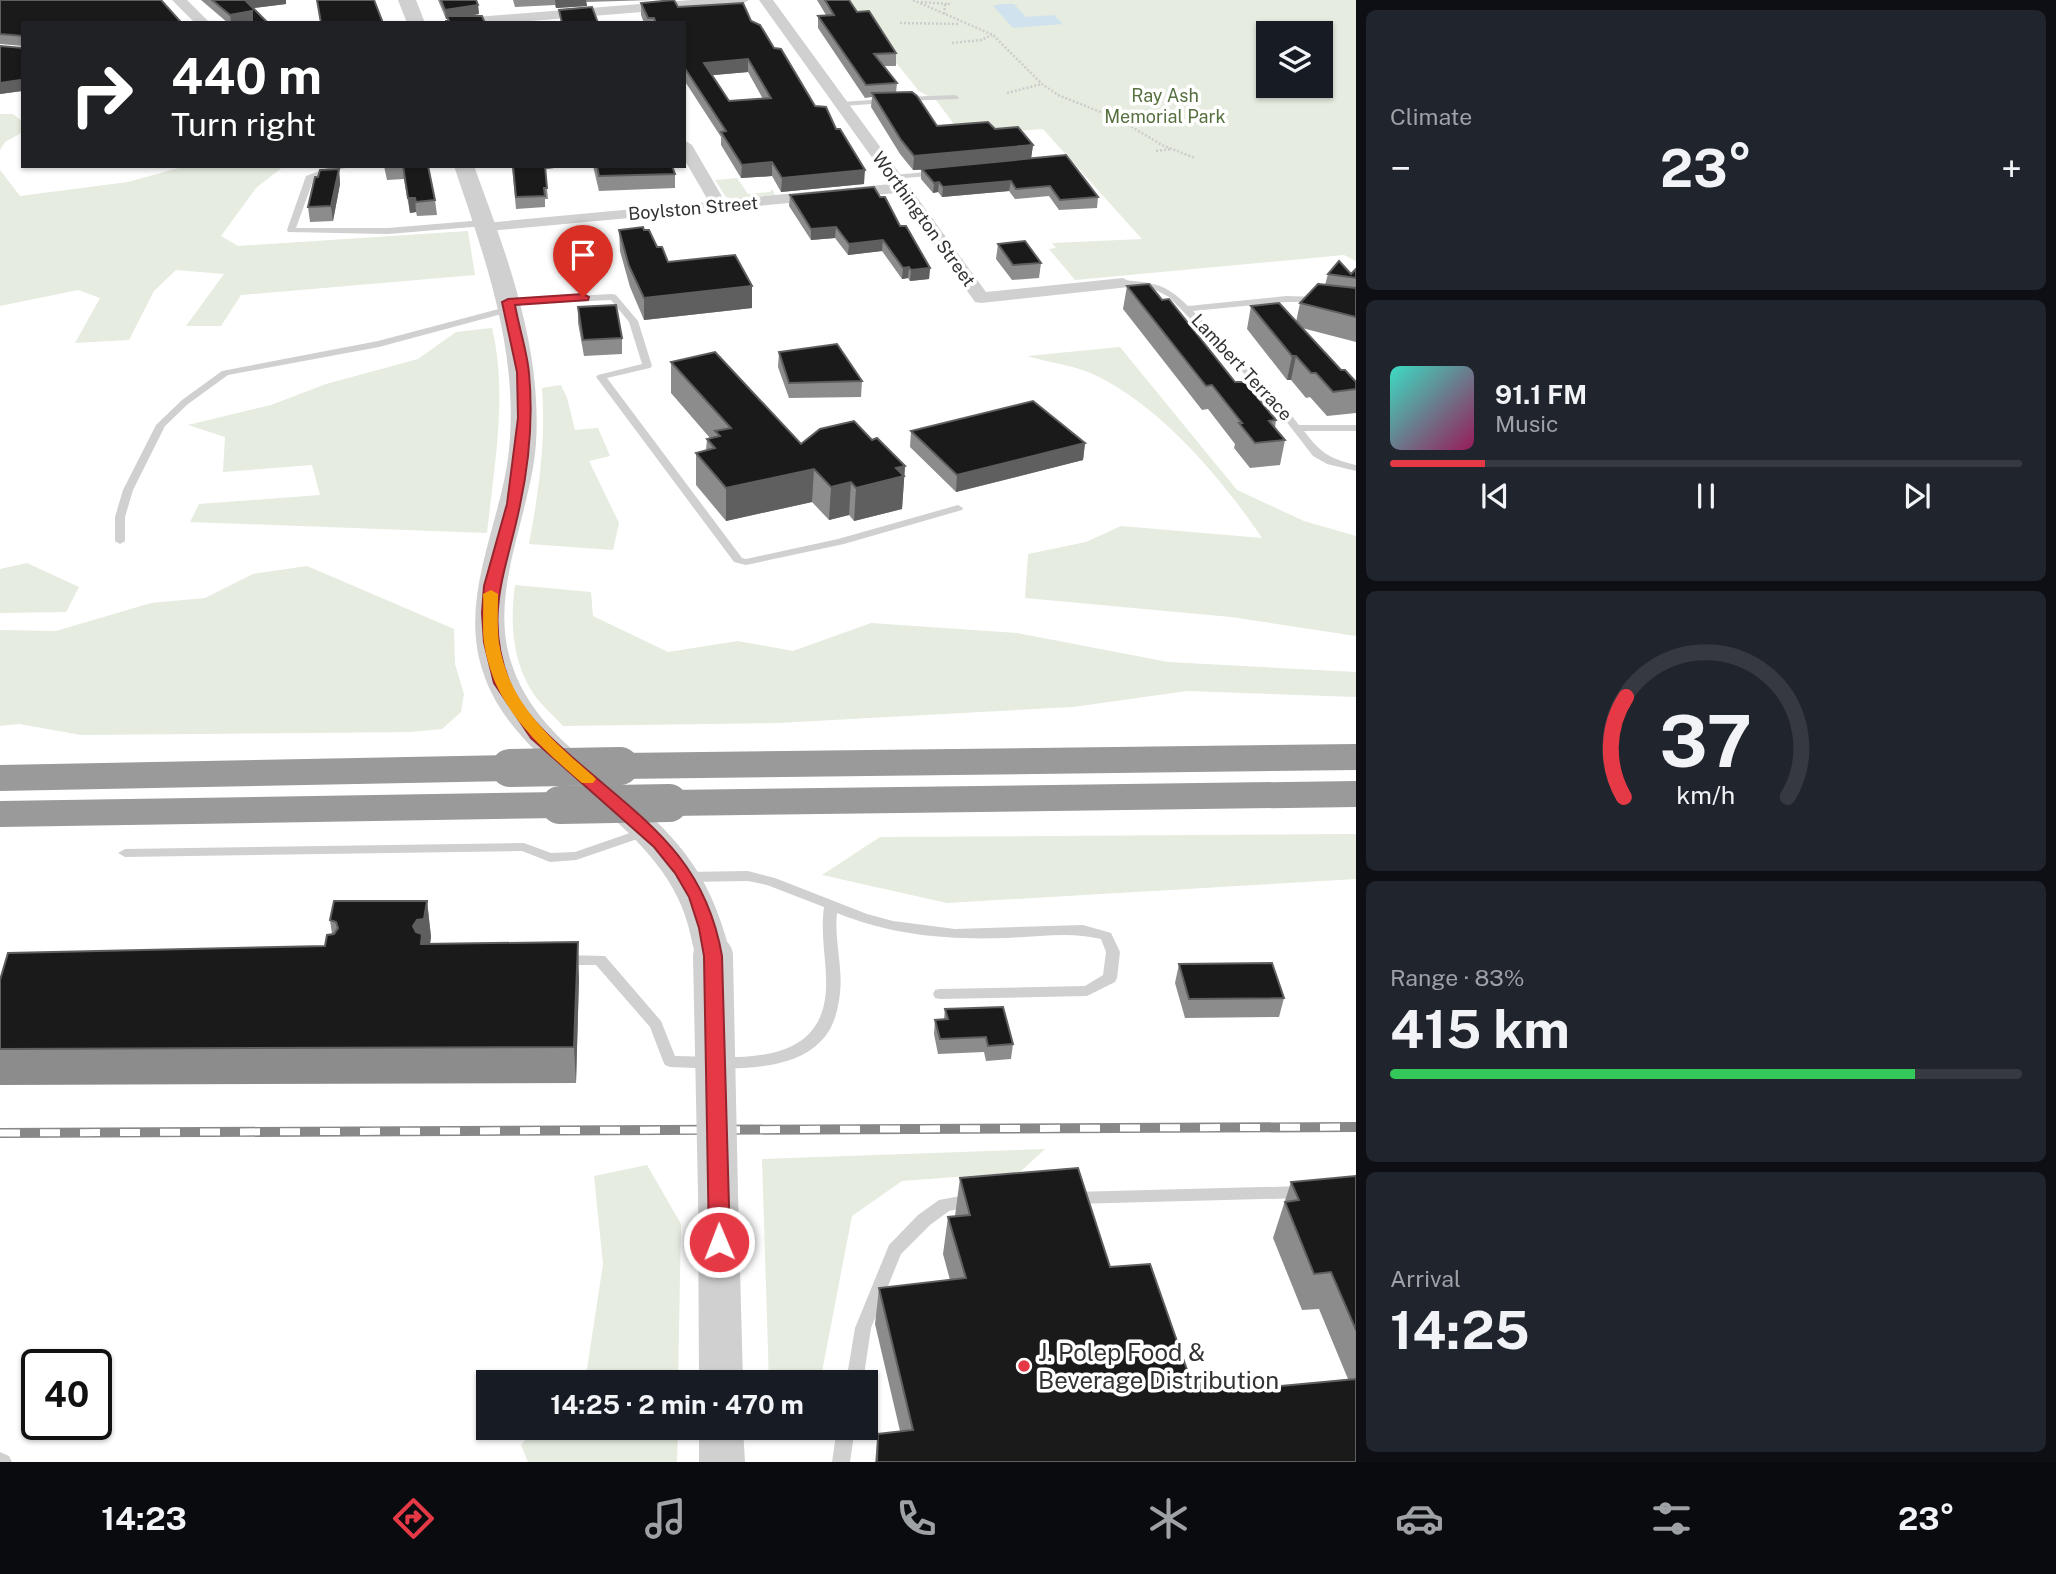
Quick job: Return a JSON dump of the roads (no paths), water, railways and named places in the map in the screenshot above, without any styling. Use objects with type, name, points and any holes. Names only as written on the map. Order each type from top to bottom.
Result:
[{"type":"highway","points":[[0,778],[620,766],[1356,757]]},
{"type":"highway","points":[[0,814],[560,805],[658,817],[1356,794]]},
{"type":"street","points":[[179,0],[201,21]]},
{"type":"street","points":[[407,0],[415,21]]},
{"type":"street","points":[[462,21],[499,14],[614,17],[702,1],[742,0]]},
{"type":"street","name":"Worthington Street","points":[[765,0],[981,298],[1123,284]]},
{"type":"street","points":[[686,148],[719,205]]},
{"type":"street","points":[[465,168],[509,306],[523,372],[524,418],[516,494],[490,599],[492,642],[498,669],[511,700],[536,735],[658,817],[703,912],[713,956],[721,1370]]},
{"type":"street","name":"Boylston Street","points":[[484,225],[719,205],[897,182]]},
{"type":"street","points":[[721,1440],[722,1462]]},
{"type":"lane","points":[[841,104],[955,97]]},
{"type":"lane","points":[[336,168],[310,176],[291,230],[388,231],[484,225]]},
{"type":"lane","points":[[897,182],[947,172]]},
{"type":"lane","name":"Worthington Street","points":[[1123,284],[1160,288],[1187,309]]},
{"type":"lane","points":[[120,541],[120,517],[128,490],[161,425],[185,402],[225,373],[379,344],[509,306],[612,297],[633,321],[647,366],[601,377],[738,560],[747,562],[840,542],[958,508]]},
{"type":"lane","name":"Lambert Terrace","points":[[1187,309],[1286,299],[1328,301]]},
{"type":"lane","name":"Lambert Terrace","points":[[1187,309],[1298,428],[1317,454],[1331,462],[1356,468]]},
{"type":"lane","name":"Lambert Terrace","points":[[1298,428],[1356,428]]},
{"type":"lane","points":[[125,853],[524,847],[550,858],[576,856],[658,817]]},
{"type":"lane","points":[[686,877],[748,876],[770,881],[877,923],[918,933],[1083,930],[1106,936],[1114,953],[1110,978],[1087,992],[940,994]]},
{"type":"lane","points":[[547,961],[600,960],[656,1025],[670,1062],[774,1058],[808,1046],[829,1023],[833,989],[827,928],[831,905]]},
{"type":"lane","points":[[1055,1198],[1317,1191]]},
{"type":"lane","points":[[856,1370],[863,1328],[895,1250],[924,1220],[945,1205],[987,1199]]},
{"type":"lane","points":[[841,1462],[844,1440]]},
{"type":"water","points":[[1014,4],[1026,17],[1054,15],[1063,24],[1013,28],[993,6]]},
{"type":"railway","points":[[0,1133],[1356,1127]]},
{"type":"place","name":"J. Polep Food & Beverage Distribution","points":[[1024,1366]]},
{"type":"park label","name":"Ray Ash Memorial Park","points":[[1165,105]]}]
